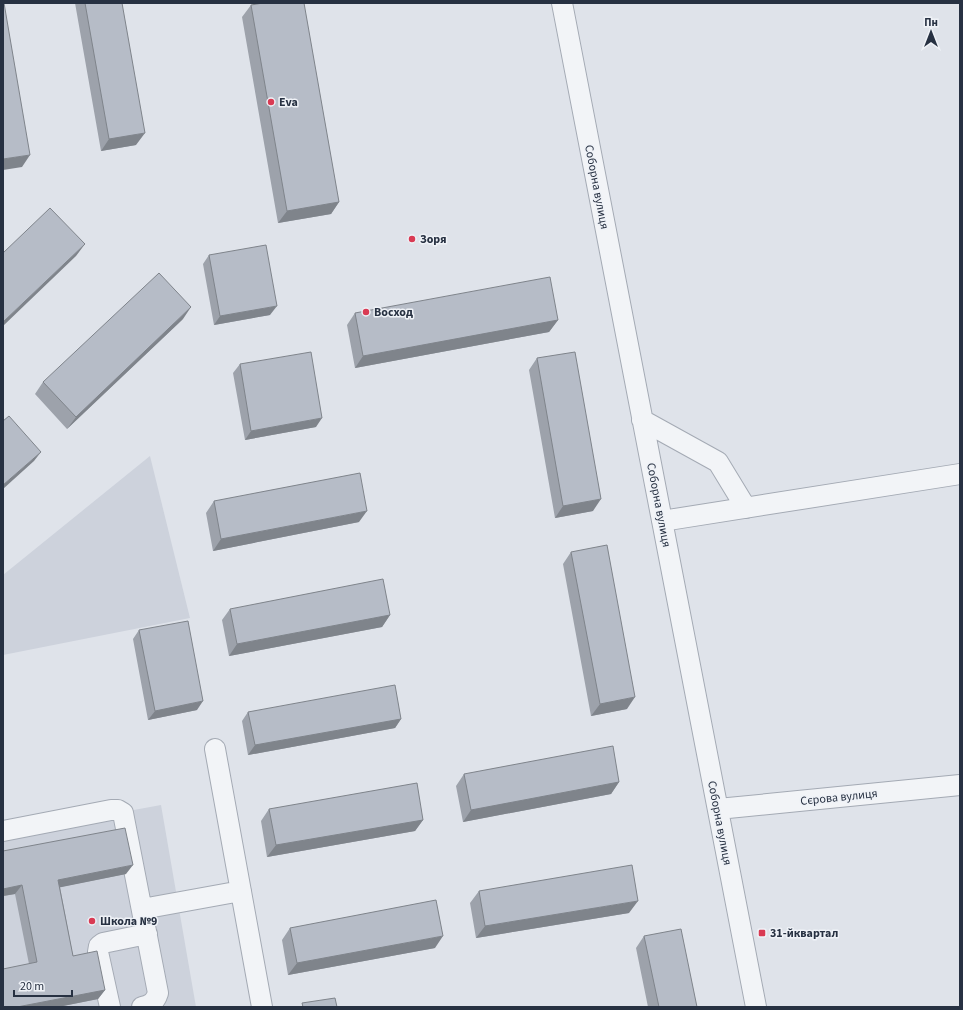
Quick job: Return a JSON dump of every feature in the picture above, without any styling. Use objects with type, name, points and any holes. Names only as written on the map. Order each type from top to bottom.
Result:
[{"type":"street","name":"Соборна вулиця","points":[[562,3],[756,1007]]},
{"type":"street","points":[[642,420],[718,462],[746,508]]},
{"type":"street","points":[[662,521],[960,474]]},
{"type":"street","points":[[215,749],[262,1007]]},
{"type":"street","name":"Сєрова вулиця","points":[[718,809],[960,785]]},
{"type":"street","points":[[3,831],[111,810],[118,810],[125,818],[158,993],[155,1001],[148,1006],[142,1007]]},
{"type":"street","points":[[142,909],[241,891]]},
{"type":"street","points":[[110,1007],[98,952],[99,946],[102,943],[146,934]]},
{"type":"shaded area","points":[[150,456],[190,618],[3,655],[3,575]]},
{"type":"shaded area","name":"Школа №9","points":[[161,805],[196,1007],[3,1007],[3,834]]},
{"type":"building","points":[[3,3],[30,155],[3,159]]},
{"type":"building","points":[[85,3],[122,3],[145,133],[109,139]]},
{"type":"building","points":[[263,3],[304,3],[339,202],[287,211],[251,5]]},
{"type":"building","points":[[50,208],[85,244],[3,322],[3,253]]},
{"type":"building","points":[[266,245],[277,306],[220,316],[209,255]]},
{"type":"building","points":[[159,273],[191,307],[76,417],[43,382]]},
{"type":"building","points":[[550,277],[558,320],[363,356],[355,313]]},
{"type":"building","points":[[311,352],[322,418],[251,431],[240,364]]},
{"type":"building","points":[[575,352],[601,499],[563,506],[537,358]]},
{"type":"building","points":[[9,416],[41,452],[3,485],[3,421]]},
{"type":"building","points":[[360,473],[367,511],[221,539],[214,501]]},
{"type":"building","points":[[607,545],[635,697],[600,704],[571,552]]},
{"type":"building","points":[[383,579],[390,615],[237,644],[230,609]]},
{"type":"building","points":[[188,621],[203,701],[155,711],[139,630]]},
{"type":"building","points":[[395,685],[401,719],[255,745],[248,712]]},
{"type":"building","points":[[613,746],[619,782],[471,810],[464,774]]},
{"type":"building","points":[[417,783],[423,820],[276,845],[269,809]]},
{"type":"building","points":[[125,828],[133,865],[58,880],[73,956],[97,951],[105,990],[17,1007],[3,1007],[3,969],[37,962],[22,885],[3,889],[3,851]]},
{"type":"building","points":[[632,865],[638,901],[485,926],[479,891]]},
{"type":"building","points":[[436,900],[443,936],[297,963],[290,928]]},
{"type":"building","points":[[681,929],[697,1007],[659,1007],[644,936]]},
{"type":"building","points":[[335,998],[337,1007],[303,1007],[302,1003]]},
{"type":"place","name":"Eva","points":[[271,102]]},
{"type":"place","name":"Зоря","points":[[412,239]]},
{"type":"place","name":"Восход","points":[[366,312]]},
{"type":"place","name":"Школа №9","points":[[92,921]]},
{"type":"place","name":"31-йквартал","points":[[762,933]]}]
